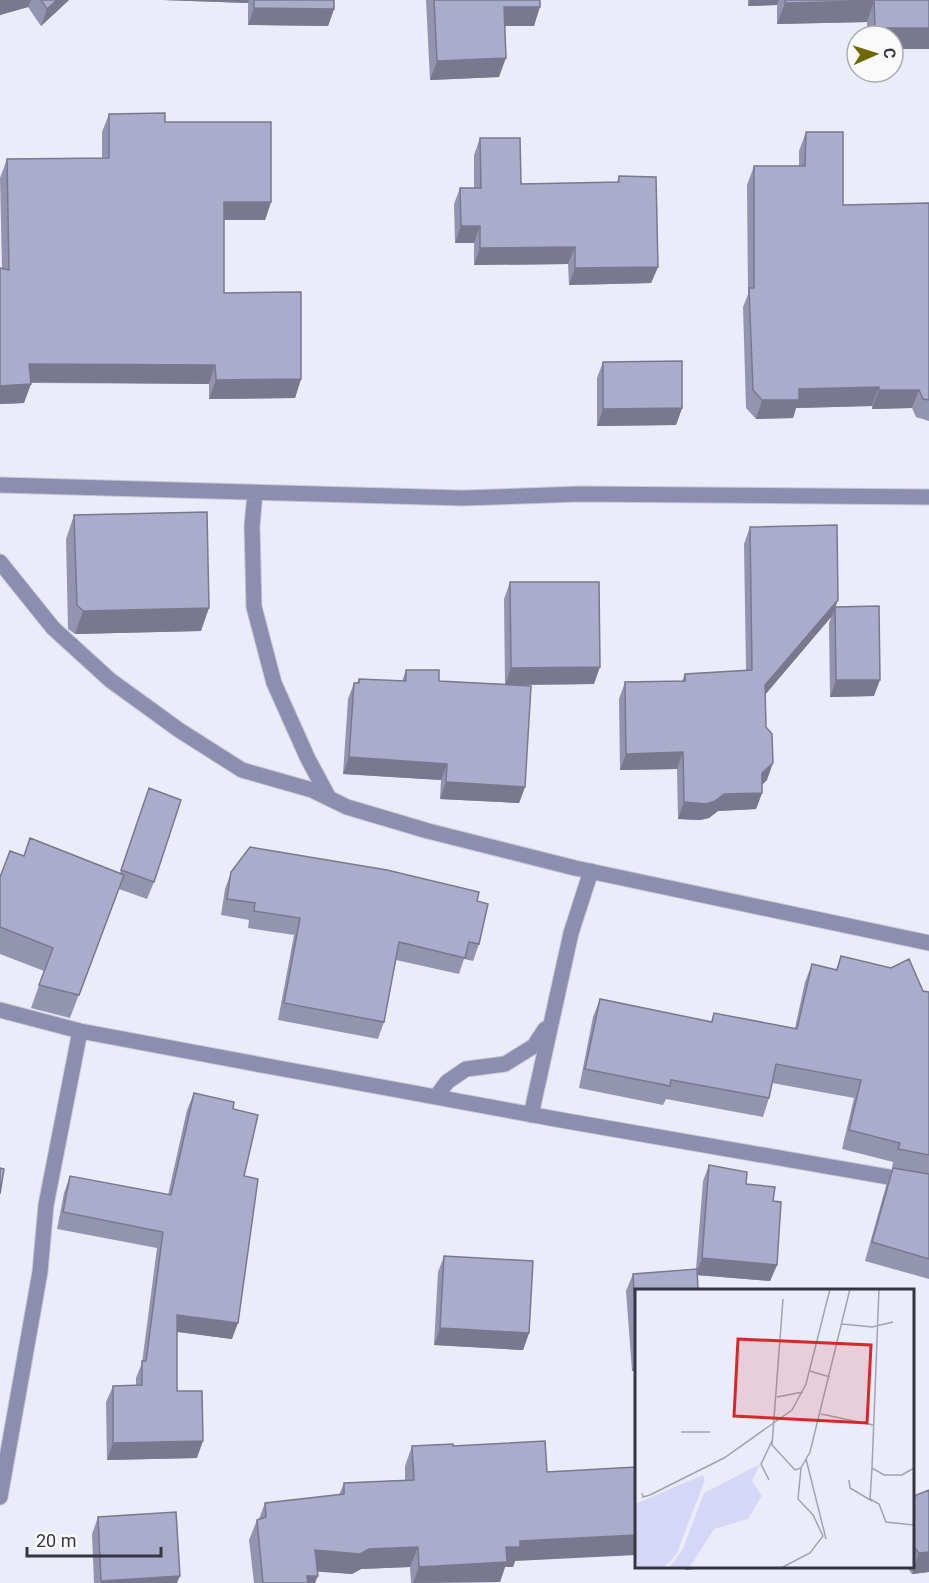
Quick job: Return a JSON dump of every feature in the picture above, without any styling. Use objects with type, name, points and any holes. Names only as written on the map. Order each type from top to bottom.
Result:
[{"type":"street","points":[[0,485],[464,498],[580,494],[929,497]]},
{"type":"street","points":[[255,493],[252,526],[254,607],[274,683],[308,759],[330,799]]},
{"type":"street","points":[[0,562],[53,628],[110,680],[179,730],[242,770],[312,790],[347,807],[428,831],[591,871],[929,943]]},
{"type":"street","points":[[531,1115],[572,933],[591,871]]},
{"type":"street","points":[[0,1010],[80,1030],[531,1115],[929,1184]]},
{"type":"street","points":[[436,1097],[447,1082],[466,1069],[505,1064],[534,1046],[551,1019]]},
{"type":"street","points":[[0,1497],[40,1272],[46,1205],[80,1030]]},
{"type":"building","points":[[41,0],[57,0],[47,9]]},
{"type":"building","points":[[254,0],[334,0],[334,9],[254,8]]},
{"type":"building","points":[[434,0],[540,0],[540,7],[504,7],[506,58],[437,61]]},
{"type":"building","points":[[785,0],[929,0],[929,28],[905,28],[905,24],[875,24],[874,1],[785,3]]},
{"type":"building","points":[[165,113],[165,122],[271,122],[271,202],[224,202],[224,293],[301,292],[301,379],[216,380],[215,365],[29,364],[31,384],[0,386],[0,268],[9,270],[7,159],[109,158],[109,114]]},
{"type":"building","points":[[806,132],[843,132],[843,205],[929,203],[929,400],[923,399],[919,390],[879,390],[879,387],[799,389],[799,400],[762,400],[753,390],[749,288],[754,288],[754,166],[805,166]]},
{"type":"building","points":[[480,138],[520,138],[521,184],[619,182],[619,176],[656,177],[658,267],[575,268],[575,247],[480,248],[480,226],[461,226],[460,188],[481,188]]},
{"type":"building","points":[[682,361],[682,408],[603,409],[603,362]]},
{"type":"building","points":[[207,512],[209,608],[83,611],[77,605],[74,515]]},
{"type":"building","points":[[837,525],[838,600],[765,685],[766,727],[772,734],[773,763],[762,773],[762,793],[724,794],[706,804],[684,802],[683,752],[626,754],[625,682],[685,681],[685,674],[752,670],[750,527]]},
{"type":"building","points":[[510,582],[599,582],[600,667],[511,668]]},
{"type":"building","points":[[879,606],[880,680],[836,680],[835,607]]},
{"type":"building","points":[[406,670],[439,670],[439,681],[531,686],[525,787],[446,782],[447,764],[349,757],[354,683],[359,683],[359,679],[406,681]]},
{"type":"building","points":[[149,788],[181,800],[154,882],[121,870]]},
{"type":"building","points":[[30,838],[124,875],[79,995],[39,985],[53,948],[0,927],[0,877],[10,851],[24,856]]},
{"type":"building","points":[[250,847],[387,870],[479,892],[477,901],[488,904],[479,944],[469,942],[465,958],[399,942],[384,1022],[284,1003],[300,918],[254,911],[255,903],[227,899],[231,872]]},
{"type":"building","points":[[841,956],[891,968],[909,959],[923,991],[929,992],[929,1155],[898,1149],[900,1143],[849,1130],[861,1080],[776,1064],[769,1098],[671,1080],[670,1086],[585,1069],[600,999],[712,1022],[714,1013],[797,1029],[812,964],[837,970]]},
{"type":"building","points":[[194,1093],[234,1102],[233,1109],[258,1115],[244,1176],[258,1179],[238,1323],[177,1315],[177,1391],[202,1391],[203,1441],[113,1443],[113,1386],[142,1385],[142,1361],[146,1361],[163,1232],[63,1212],[70,1176],[171,1195]]},
{"type":"building","points":[[709,1165],[747,1172],[746,1184],[775,1187],[773,1201],[781,1202],[777,1265],[702,1258]]},
{"type":"building","points":[[0,1168],[4,1169],[0,1194]]},
{"type":"building","points":[[893,1168],[929,1174],[929,1259],[872,1242]]},
{"type":"building","points":[[444,1256],[533,1261],[529,1333],[440,1328]]},
{"type":"building","points":[[697,1269],[698,1289],[635,1289],[635,1311],[633,1274]]},
{"type":"building","points":[[545,1441],[547,1472],[635,1467],[635,1535],[520,1541],[520,1547],[506,1547],[507,1562],[419,1567],[418,1547],[369,1549],[360,1554],[315,1550],[318,1576],[307,1576],[308,1583],[263,1583],[257,1520],[266,1517],[265,1503],[344,1494],[344,1483],[414,1480],[412,1446],[453,1444],[453,1446]]},
{"type":"building","points":[[929,1490],[929,1552],[919,1553],[914,1547],[914,1498]]},
{"type":"building","points":[[176,1512],[180,1576],[101,1581],[98,1517]]}]
